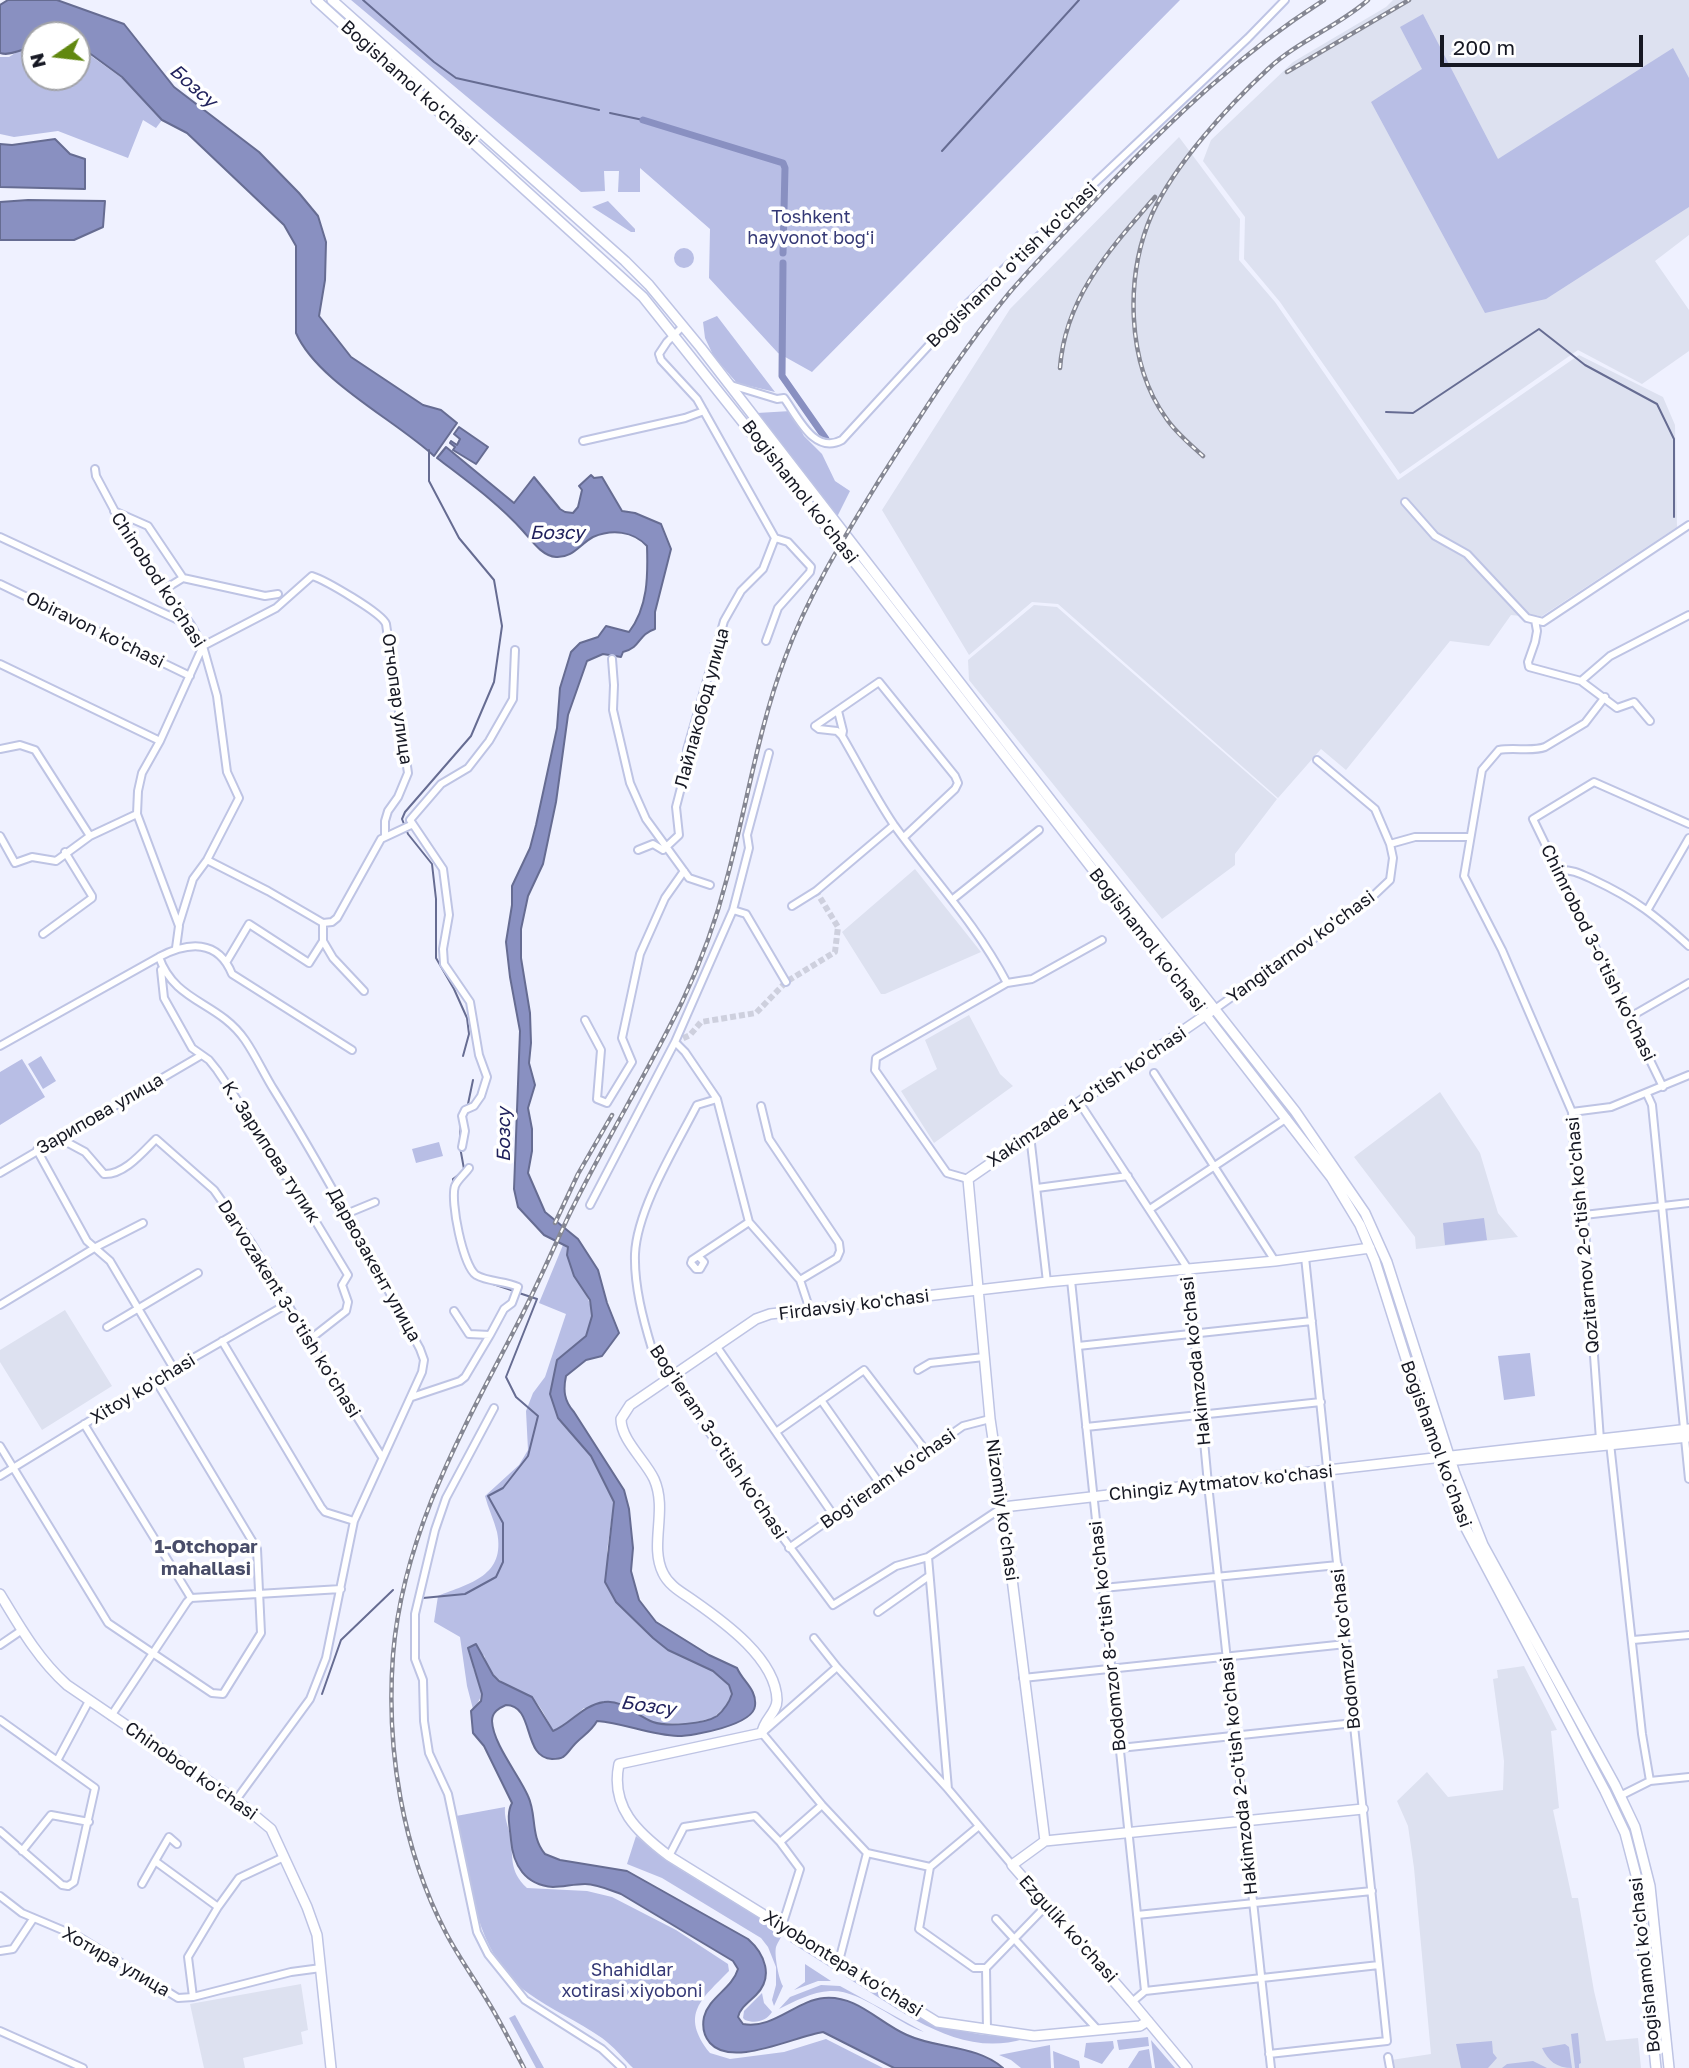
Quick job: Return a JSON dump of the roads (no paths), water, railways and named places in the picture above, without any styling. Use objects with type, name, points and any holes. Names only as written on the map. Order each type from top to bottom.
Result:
[{"type":"main road","name":"Bogishamol ko'chasi","points":[[316,0],[391,59],[638,273],[684,326],[1084,850],[1132,922],[1287,1118],[1341,1192],[1370,1248],[1438,1459],[1476,1550],[1620,1796],[1635,1828],[1647,1873],[1668,2068]]},
{"type":"main road","name":"Bogishamol ko'chasi","points":[[332,0],[391,59],[630,283],[674,334],[1084,850],[1141,915],[1215,1009],[1295,1111],[1365,1213],[1387,1262],[1450,1458],[1483,1545],[1629,1845],[1639,1897],[1656,2068]]},
{"type":"main road","points":[[1132,922],[1141,915]]},
{"type":"main road","name":"Xakimzade 1-o'tish ko'chasi","points":[[968,1179],[1215,1009]]},
{"type":"main road","name":"Nizomiy ko'chasi","points":[[968,1179],[990,1419],[1045,1841]]},
{"type":"main road","name":"Firdavsiy ko'chasi","points":[[762,1733],[777,1703],[768,1671],[747,1642],[666,1579],[659,1564],[659,1493],[653,1478],[622,1427],[621,1419],[630,1405],[757,1319],[770,1314],[1047,1282],[1275,1261],[1370,1248]]},
{"type":"main road","name":"Chingiz Aytmatov ko'chasi","points":[[1003,1507],[1687,1433]]},
{"type":"main road","name":"Chinobod ko'chasi","points":[[0,1594],[49,1669],[89,1701],[236,1800],[268,1826],[315,1929],[331,2068]]},
{"type":"main road","name":"Xiyobontepa koʻchasi","points":[[762,1733],[621,1763],[616,1776],[619,1798],[635,1827],[669,1856],[937,2022],[1034,2036],[1140,2026],[1148,2021]]},
{"type":"main road","points":[[1012,1866],[1045,1841],[1363,1810]]},
{"type":"main road","name":"Ezgulik ko'chasi","points":[[1012,1866],[1132,2002],[1186,2068]]},
{"type":"street","name":"Bogishamol o'tish ko'chasi","points":[[731,385],[777,399],[784,398],[811,436],[819,442],[834,444],[842,440],[965,306],[1238,48],[1285,0]]},
{"type":"street","points":[[684,326],[674,334],[659,354],[661,360],[697,399],[775,538],[786,541],[811,567],[778,608],[766,641]]},
{"type":"street","points":[[583,440],[685,418],[704,411]]},
{"type":"street","name":"Chinobod ko'chasi","points":[[95,469],[113,511],[203,646],[217,696],[227,772],[240,800],[207,860],[193,879],[178,926]]},
{"type":"street","points":[[1405,502],[1435,536],[1467,554],[1527,618],[1546,621],[1689,525]]},
{"type":"street","points":[[113,511],[148,526],[183,578],[265,596],[278,593]]},
{"type":"street","points":[[0,537],[191,625]]},
{"type":"street","name":"Лайлакобод улица","points":[[667,848],[679,835],[676,807],[686,768],[687,750],[721,627],[741,591],[764,569],[775,538]]},
{"type":"street","name":"Отчопар улица","points":[[203,646],[276,608],[312,576],[331,584],[380,615],[386,624],[408,773],[398,797],[388,811],[385,836],[337,918],[323,923]]},
{"type":"street","points":[[165,589],[183,578]]},
{"type":"street","name":"Obiravon ko'chasi","points":[[0,584],[190,676]]},
{"type":"street","points":[[1581,681],[1610,656],[1689,614]]},
{"type":"street","points":[[1535,620],[1537,631],[1528,665],[1581,681],[1617,708],[1634,702],[1650,721]]},
{"type":"street","points":[[176,948],[178,926],[137,814],[138,791],[142,773],[160,741],[203,646]]},
{"type":"street","points":[[462,1147],[465,1131],[462,1116],[477,1103],[486,1083],[483,1064],[470,1002],[444,964],[443,949],[449,915],[443,869],[437,857],[411,825],[412,816],[441,784],[468,768],[489,741],[513,699],[516,650]]},
{"type":"street","points":[[612,659],[613,710],[630,783],[646,820],[689,878],[709,885]]},
{"type":"street","points":[[0,664],[160,741]]},
{"type":"street","points":[[904,837],[956,789],[958,783],[879,682],[815,726],[837,731],[842,736],[894,825],[953,899],[991,954],[1007,983]]},
{"type":"street","points":[[1390,844],[1415,837],[1469,837],[1482,770],[1499,750],[1540,750],[1586,723],[1605,697]]},
{"type":"street","points":[[838,711],[842,736]]},
{"type":"street","points":[[0,749],[20,745],[35,750],[90,836]]},
{"type":"street","points":[[590,1205],[675,1042],[733,910],[749,848],[747,835],[769,752]]},
{"type":"street","name":"Yangitarnov ko'chasi","points":[[1215,1009],[1371,898],[1390,880],[1393,858],[1375,808],[1317,760]]},
{"type":"street","name":"Chimrobod 3-o'tish ko'chasi","points":[[1663,1087],[1533,820],[1594,782],[1689,824]]},
{"type":"street","points":[[0,836],[15,863],[32,858],[59,860],[65,852],[90,836],[137,814]]},
{"type":"street","points":[[385,836],[411,825]]},
{"type":"street","points":[[792,906],[816,891],[894,825]]},
{"type":"street","points":[[953,899],[1039,830]]},
{"type":"street","name":"Qozitarnov 2-o'tish ko'chasi","points":[[1469,837],[1464,876],[1502,950],[1572,1112],[1605,1442],[1650,1781]]},
{"type":"street","points":[[1648,909],[1689,838]]},
{"type":"street","points":[[638,850],[653,844],[663,850],[667,848]]},
{"type":"street","points":[[43,934],[92,898],[65,852]]},
{"type":"street","points":[[207,860],[323,923],[323,941],[333,958],[364,990]]},
{"type":"street","points":[[1558,870],[1569,869],[1620,892],[1648,909],[1689,946]]},
{"type":"street","points":[[585,1020],[601,1050],[597,1099],[607,1103],[632,1062],[622,1038],[640,954],[665,898],[684,871]]},
{"type":"street","points":[[733,910],[747,915],[786,982]]},
{"type":"street","points":[[227,961],[247,925],[309,963],[323,941]]},
{"type":"street","points":[[968,1179],[947,1173],[875,1070],[876,1058],[1007,983],[1031,979],[1102,940]]},
{"type":"street","points":[[0,1046],[176,948],[192,945],[219,953],[227,961],[232,974],[352,1050]]},
{"type":"street","name":"К. Зарипова тупик","points":[[159,957],[164,998],[192,1048],[209,1060],[229,1086],[348,1275],[342,1285],[348,1302],[346,1311],[309,1340]]},
{"type":"street","name":"Дарвозакент улица","points":[[159,957],[174,985],[220,1014],[244,1038],[346,1214],[422,1354],[423,1369],[412,1397],[382,1457],[355,1521],[326,1658],[307,1705],[236,1800]]},
{"type":"street","points":[[1630,1017],[1689,983]]},
{"type":"street","points":[[675,1042],[685,1052],[717,1099],[749,1222],[800,1280],[810,1310]]},
{"type":"street","name":"Зарипова улица","points":[[0,1172],[200,1055]]},
{"type":"street","points":[[1154,1073],[1275,1261]]},
{"type":"street","points":[[1572,1112],[1611,1107],[1689,1075]]},
{"type":"street","points":[[1647,1094],[1652,1105],[1687,1433],[1689,1479]]},
{"type":"street","name":"Bog'ieram 3-o'tish ko'chasi","points":[[717,1099],[697,1105],[655,1190],[638,1237],[635,1254],[642,1319],[652,1349],[789,1548],[832,1605],[896,1566],[928,1557]]},
{"type":"street","name":"Hakimzoda ko'chasi","points":[[1079,1102],[1188,1269],[1208,1484]]},
{"type":"street","points":[[761,1106],[769,1139],[839,1243],[837,1258],[800,1280]]},
{"type":"street","points":[[1150,1209],[1287,1118]]},
{"type":"street","points":[[1030,1135],[1047,1282]]},
{"type":"street","name":"Darvozakent 3-o'tish ko'chasi","points":[[59,1139],[85,1152],[104,1174],[114,1175],[156,1139],[214,1189],[252,1244],[382,1457]]},
{"type":"street","points":[[37,1150],[87,1241],[110,1261],[174,1369]]},
{"type":"street","points":[[412,1397],[465,1377],[504,1309],[512,1303],[518,1287],[476,1275],[471,1269],[458,1231],[454,1200],[455,1186],[469,1168]]},
{"type":"street","points":[[1038,1188],[1128,1176]]},
{"type":"street","points":[[346,1214],[375,1202]]},
{"type":"street","points":[[1584,1215],[1689,1203]]},
{"type":"street","points":[[699,1257],[749,1222]]},
{"type":"street","points":[[0,1305],[96,1247],[144,1223]]},
{"type":"street","name":"Bodomzor ko'chasi","points":[[1269,2054],[1387,2041],[1306,1256]]},
{"type":"street","points":[[107,1327],[198,1273]]},
{"type":"street","name":"Bodomzor 8-o'tish ko'chasi","points":[[1071,1280],[1145,1991]]},
{"type":"street","name":"Xitoy ko'chasi","points":[[0,1476],[174,1369],[287,1304]]},
{"type":"street","points":[[454,1311],[469,1334],[490,1335]]},
{"type":"street","points":[[1078,1346],[1312,1321]]},
{"type":"street","points":[[222,1341],[321,1507],[325,1512],[355,1521]]},
{"type":"street","points":[[717,1347],[834,1516]]},
{"type":"street","points":[[918,1370],[930,1363],[984,1357]]},
{"type":"street","points":[[776,1432],[858,1373],[866,1372],[926,1451]]},
{"type":"street","points":[[0,1446],[108,1623],[212,1693],[219,1695],[226,1692],[261,1633],[257,1549],[156,1381]]},
{"type":"street","points":[[821,1400],[880,1484]]},
{"type":"street","points":[[1086,1427],[1321,1402]]},
{"type":"street","points":[[494,1408],[446,1498],[435,1530],[415,1614],[415,1659],[423,1680],[424,1721],[429,1753],[448,1794],[477,1931],[488,1954],[525,2000],[602,2049],[622,2068]]},
{"type":"street","name":"Bog'ieram ko'chasi","points":[[789,1548],[963,1426],[990,1419]]},
{"type":"street","points":[[84,1424],[191,1598]]},
{"type":"street","name":"Hakimzoda 2-o'tish ko'chasi","points":[[1208,1484],[1270,2068]]},
{"type":"street","points":[[948,1789],[928,1557],[1003,1507]]},
{"type":"street","points":[[1103,1588],[1338,1565]]},
{"type":"street","points":[[878,1612],[929,1576]]},
{"type":"street","points":[[191,1598],[341,1589]]},
{"type":"street","points":[[111,1716],[191,1598]]},
{"type":"street","points":[[0,1645],[22,1630]]},
{"type":"street","points":[[1633,1640],[1689,1635]]},
{"type":"street","name":"Ezgulik ko'chasi","points":[[814,1638],[948,1789],[1012,1866]]},
{"type":"street","points":[[1023,1678],[1346,1644]]},
{"type":"street","points":[[837,1667],[762,1733],[822,1805],[867,1853],[930,1867]]},
{"type":"street","points":[[58,1759],[89,1701]]},
{"type":"street","points":[[0,1720],[95,1788],[74,1882],[68,1886],[62,1885],[0,1831]]},
{"type":"street","points":[[1120,1748],[1354,1723]]},
{"type":"street","points":[[1620,1796],[1650,1781],[1689,1777]]},
{"type":"street","points":[[779,1842],[822,1805]]},
{"type":"street","points":[[22,1851],[51,1815],[89,1822]]},
{"type":"street","points":[[669,1856],[684,1827],[752,1815],[779,1842],[800,1869],[782,1926]]},
{"type":"street","points":[[978,1826],[930,1867],[919,1929],[974,1968],[986,1968]]},
{"type":"street","points":[[142,1884],[169,1837],[177,1844]]},
{"type":"street","points":[[839,1961],[867,1853]]},
{"type":"street","points":[[193,1997],[188,1957],[218,1907],[239,1878],[284,1857]]},
{"type":"street","points":[[155,1861],[218,1907]]},
{"type":"street","points":[[1137,1915],[1371,1891]]},
{"type":"street","name":"Хотира улица","points":[[0,1896],[33,1919],[79,1937],[178,1998],[193,1997],[291,1972],[321,1968]]},
{"type":"street","points":[[987,2030],[986,1968],[1047,1905]]},
{"type":"street","points":[[0,1951],[13,1950],[33,1919]]},
{"type":"street","points":[[996,1919],[1097,2029]]},
{"type":"street","points":[[1132,2002],[1145,1991],[1379,1965]]},
{"type":"street","points":[[0,2031],[83,2068]]},
{"type":"street","points":[[1388,2057],[1390,2068]]},
{"type":"water","name":"Бозсу","points":[[8,0],[57,0],[124,24],[174,87],[259,152],[299,193],[318,216],[326,242],[325,280],[319,316],[351,357],[423,405],[441,410],[457,423],[434,456],[339,384],[306,351],[296,333],[296,246],[284,225],[187,133],[162,120],[122,77],[91,54],[91,21],[21,21],[21,50],[0,53],[0,5]]},
{"type":"water","points":[[55,139],[70,154],[85,159],[85,189],[0,187],[0,144]]},
{"type":"water","points":[[105,201],[103,227],[74,240],[0,240],[0,202]]},
{"type":"water","points":[[459,427],[488,447],[476,464],[453,450],[455,447],[450,443],[451,441],[457,445],[460,439],[454,434]]},
{"type":"water","name":"Бозсу","points":[[446,447],[514,503],[534,477],[560,509],[573,513],[578,507],[582,490],[579,486],[591,475],[594,478],[602,477],[622,511],[635,513],[661,524],[671,549],[655,612],[655,629],[623,652],[621,657],[603,654],[587,661],[568,715],[556,802],[543,864],[528,896],[521,929],[521,958],[530,1013],[529,1063],[535,1085],[528,1108],[532,1151],[528,1173],[545,1212],[578,1239],[598,1270],[619,1333],[602,1356],[586,1360],[566,1376],[565,1391],[568,1404],[624,1490],[633,1548],[631,1571],[639,1600],[656,1622],[709,1655],[737,1668],[752,1690],[755,1700],[752,1713],[744,1719],[709,1732],[678,1736],[657,1734],[597,1721],[566,1755],[558,1759],[543,1756],[536,1750],[521,1713],[515,1707],[506,1705],[496,1711],[492,1718],[493,1730],[528,1796],[537,1840],[545,1854],[560,1860],[627,1871],[748,1939],[754,1945],[763,1959],[765,1981],[739,2014],[743,2024],[764,2023],[814,2000],[836,1998],[857,2005],[907,2035],[981,2055],[1003,2068],[894,2068],[823,2032],[748,2052],[720,2050],[706,2037],[703,2021],[711,2004],[735,1976],[738,1969],[733,1961],[621,1894],[590,1884],[553,1887],[543,1885],[528,1878],[514,1858],[509,1821],[512,1803],[484,1746],[473,1733],[471,1711],[481,1701],[482,1694],[468,1648],[476,1644],[499,1681],[532,1697],[553,1731],[589,1707],[604,1702],[617,1703],[659,1724],[695,1723],[720,1714],[732,1694],[729,1685],[713,1671],[668,1650],[653,1638],[616,1602],[605,1582],[614,1502],[591,1456],[558,1418],[550,1394],[557,1360],[586,1336],[592,1316],[590,1300],[574,1276],[567,1255],[568,1247],[544,1235],[518,1207],[514,1189],[520,1031],[506,942],[512,886],[530,848],[536,825],[557,728],[560,688],[571,652],[580,643],[598,637],[606,626],[629,632],[643,602],[647,580],[647,546],[629,534],[607,533],[593,537],[562,557],[546,554],[493,502],[437,458]]},
{"type":"waterway","points":[[363,0],[456,78],[599,110]]},
{"type":"waterway","points":[[942,151],[1079,0]]},
{"type":"waterway","points":[[610,113],[643,120]]},
{"type":"waterway","points":[[643,120],[783,163],[783,253]]},
{"type":"waterway","points":[[783,263],[782,376],[826,439]]},
{"type":"waterway","points":[[1386,412],[1413,413],[1539,329],[1585,365],[1657,404],[1674,439],[1674,517]]},
{"type":"waterway","points":[[429,450],[429,481],[459,538],[494,580],[502,626],[494,682],[471,736],[405,812],[402,819],[408,834],[432,864],[436,899],[436,958],[467,1018],[469,1034],[463,1056]]},
{"type":"waterway","points":[[461,1114],[468,1104],[473,1080]]},
{"type":"waterway","points":[[460,1138],[461,1123]]},
{"type":"waterway","points":[[460,1147],[464,1169]]},
{"type":"waterway","points":[[453,1185],[453,1179],[461,1173]]},
{"type":"waterway","points":[[493,1284],[514,1291]]},
{"type":"waterway","points":[[423,1598],[465,1594],[496,1577],[503,1562],[503,1523],[488,1496],[503,1488],[528,1456],[538,1416],[516,1397],[506,1377],[537,1299],[519,1293]]},
{"type":"waterway","points":[[322,1694],[341,1640],[393,1590]]},
{"type":"tunnel","points":[[675,1042],[690,1035],[701,1022],[756,1013],[786,982],[835,952],[838,927],[816,891]]},
{"type":"railway","points":[[524,2068],[451,1942],[431,1901],[418,1867],[400,1798],[392,1726],[393,1655],[399,1610],[423,1523],[458,1441],[526,1308],[570,1213],[669,1029],[695,972],[723,894],[776,685],[805,611],[841,544],[942,384],[992,314],[1022,279],[1107,187],[1183,111],[1265,41],[1324,0]]},
{"type":"railway","points":[[1203,456],[1166,418],[1143,372],[1134,318],[1137,264],[1143,238],[1152,214],[1174,176],[1203,137],[1236,101],[1280,59],[1368,0]]},
{"type":"railway","points":[[1287,72],[1409,0]]},
{"type":"railway","points":[[1060,368],[1064,342],[1081,296],[1107,255],[1155,197]]},
{"type":"railway","points":[[555,1223],[578,1174],[612,1115]]},
{"type":"district","name":"1-Otchopar mahallasi","points":[[206,1558]]},
{"type":"park label","name":"Toshkent hayvonot bogʻi","points":[[811,227]]},
{"type":"park label","name":"Shahidlar xotirasi xiyoboni","points":[[632,1980]]}]
